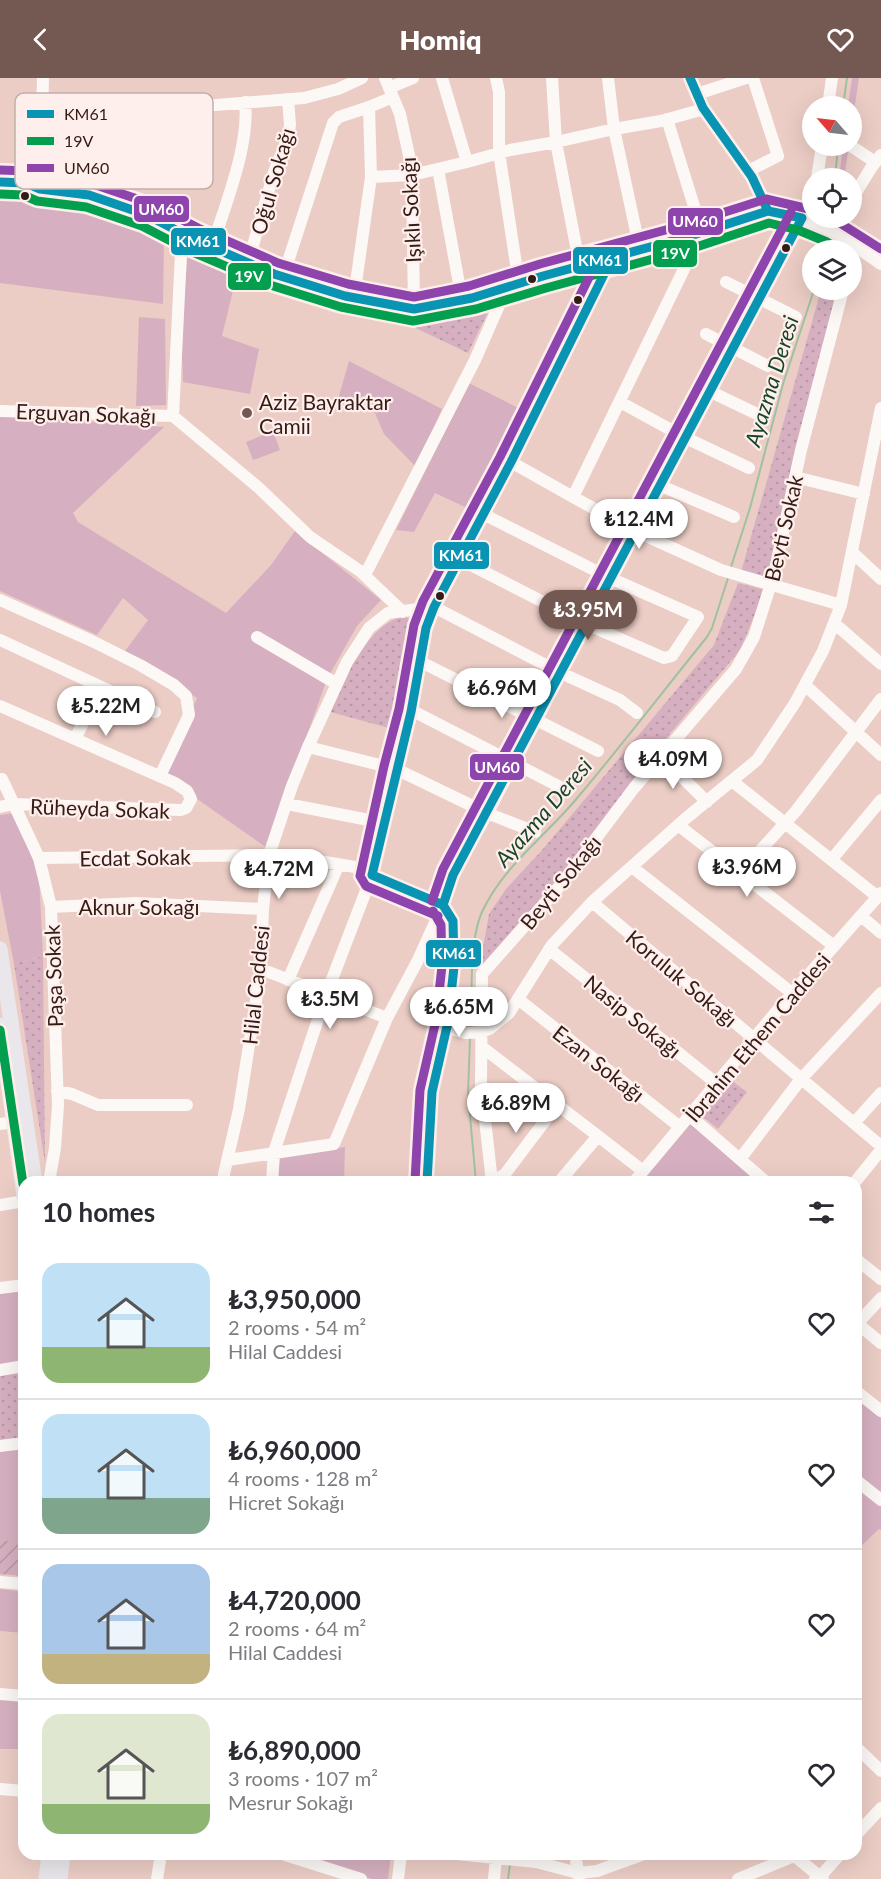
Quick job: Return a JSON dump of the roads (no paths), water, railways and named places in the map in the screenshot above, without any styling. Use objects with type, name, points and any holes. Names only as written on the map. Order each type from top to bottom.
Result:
[{"type":"main road","points":[[0,948],[34,1176]]},
{"type":"main road","points":[[1,1035],[7,1123],[19,1176]]},
{"type":"main road","points":[[46,1879],[48,1860]]},
{"type":"main road","points":[[60,1879],[62,1860]]},
{"type":"street","points":[[43,78],[43,93]]},
{"type":"street","points":[[213,105],[304,98],[338,89],[362,78]]},
{"type":"street","points":[[283,277],[333,123],[339,117],[369,107],[389,88],[413,78]]},
{"type":"street","points":[[442,78],[467,162]]},
{"type":"street","points":[[496,78],[499,92],[499,152],[519,284]]},
{"type":"street","points":[[552,78],[556,142],[580,267]]},
{"type":"street","points":[[608,78],[614,129],[640,250]]},
{"type":"street","points":[[690,78],[704,109],[748,171],[768,211]]},
{"type":"street","points":[[697,94],[746,78]]},
{"type":"street","points":[[748,171],[778,156],[753,78]]},
{"type":"street","points":[[829,96],[832,78]]},
{"type":"street","name":"Işıklı Sokağı","points":[[389,88],[399,114],[412,175],[414,309]]},
{"type":"street","name":"Oğul Sokağı","points":[[248,263],[274,172],[288,137],[290,125],[288,99]]},
{"type":"street","points":[[212,247],[238,162],[246,115],[245,102]]},
{"type":"street","points":[[354,297],[371,177],[369,107]]},
{"type":"street","points":[[371,177],[412,175],[499,152],[667,119],[704,109]]},
{"type":"street","points":[[573,497],[702,232],[667,119]]},
{"type":"street","points":[[862,151],[878,159],[862,184]]},
{"type":"street","points":[[438,169],[462,300]]},
{"type":"street","points":[[0,182],[15,183]]},
{"type":"street","points":[[0,192],[24,194],[40,189],[89,195],[147,215],[212,247],[283,277],[354,297],[414,309],[496,291],[768,211],[802,218],[453,875],[443,905],[418,960],[387,1018],[334,1144],[228,1160]]},
{"type":"street","points":[[828,229],[839,240]]},
{"type":"street","points":[[182,233],[173,416],[259,488],[310,537],[365,575],[403,612],[434,607],[561,673],[620,700],[637,713]]},
{"type":"street","points":[[862,256],[879,259]]},
{"type":"street","points":[[272,1176],[274,1152],[326,995],[372,875],[411,710],[426,628],[434,607],[511,462],[612,258]]},
{"type":"street","points":[[726,282],[796,317]]},
{"type":"street","points":[[365,575],[475,360],[500,303],[496,291]]},
{"type":"street","name":"Beyti Sokak","points":[[672,742],[736,669],[754,637],[770,584],[840,300]]},
{"type":"street","points":[[706,334],[768,366]]},
{"type":"street","points":[[710,390],[757,414]]},
{"type":"street","points":[[620,402],[684,437],[749,468]]},
{"type":"street","points":[[446,1028],[475,1033],[491,1028],[509,1013],[549,949],[592,902],[678,825],[758,760],[805,685],[823,651],[841,605],[880,428],[881,408]]},
{"type":"street","name":"Erguvan Sokağı","points":[[0,411],[173,416]]},
{"type":"street","points":[[511,462],[634,531],[721,570],[841,605]]},
{"type":"street","points":[[795,477],[864,494]]},
{"type":"street","points":[[659,485],[734,517]]},
{"type":"street","points":[[459,559],[586,624],[640,649],[667,658],[672,656],[698,617],[610,578],[483,514]]},
{"type":"street","points":[[853,553],[881,579]]},
{"type":"street","points":[[0,600],[92,641],[174,685],[186,696],[189,715],[160,776],[0,706]]},
{"type":"street","name":"Hilal Caddesi","points":[[226,1176],[261,969],[263,909],[269,855],[308,747],[347,662],[369,628],[388,613],[403,612]]},
{"type":"street","points":[[834,623],[881,664]]},
{"type":"street","points":[[256,637],[337,684]]},
{"type":"street","points":[[0,640],[155,712]]},
{"type":"street","points":[[419,661],[598,751]]},
{"type":"street","points":[[805,685],[881,755]]},
{"type":"street","points":[[75,739],[101,687]]},
{"type":"street","points":[[740,873],[786,822],[881,699]]},
{"type":"street","points":[[411,710],[568,791]]},
{"type":"street","name":"Beyti Sokağı","points":[[491,1176],[481,1084],[482,1047],[475,1033],[482,974],[560,886],[672,742]]},
{"type":"street","points":[[308,747],[396,769],[487,813],[535,832]]},
{"type":"street","points":[[661,756],[706,802]]},
{"type":"street","name":"Rüheyda Sokak","points":[[0,807],[13,804],[181,810],[190,804],[190,795],[175,783],[160,776]]},
{"type":"street","name":"Paşa Sokak","points":[[2,779],[39,858],[51,907],[57,1091],[55,1148],[50,1176]]},
{"type":"street","points":[[732,781],[880,895]]},
{"type":"street","points":[[832,860],[881,800]]},
{"type":"street","points":[[286,804],[384,823]]},
{"type":"street","points":[[678,825],[834,946]]},
{"type":"street","name":"Ecdat Sokak","points":[[39,858],[269,855],[302,858],[355,867],[443,905]]},
{"type":"street","points":[[288,980],[339,864]]},
{"type":"street","points":[[632,867],[792,993]]},
{"type":"street","name":"İbrahim Ethem Caddesi","points":[[639,1176],[792,993],[880,895]]},
{"type":"street","name":"Koruluk Sokağı","points":[[592,902],[881,1148]]},
{"type":"street","name":"Aknur Sokağı","points":[[51,907],[136,903],[263,909]]},
{"type":"street","points":[[427,1176],[432,1092],[446,1028],[454,967],[453,921],[443,905]]},
{"type":"street","points":[[861,916],[881,933]]},
{"type":"street","name":"Nasip Sokağı","points":[[549,949],[717,1083]]},
{"type":"street","points":[[261,969],[387,1018]]},
{"type":"street","points":[[740,1159],[801,1079],[881,993]]},
{"type":"street","name":"Ezan Sokağı","points":[[518,999],[680,1126]]},
{"type":"street","points":[[482,1047],[643,1171]]},
{"type":"street","points":[[57,1091],[72,1094],[98,1105],[187,1105]]},
{"type":"street","points":[[854,1123],[881,1093]]},
{"type":"street","points":[[502,1176],[557,1105]]},
{"type":"street","points":[[689,1115],[759,1176]]},
{"type":"street","points":[[564,1176],[598,1137]]},
{"type":"street","points":[[860,1176],[881,1148]]},
{"type":"street","points":[[0,1205],[18,1202]]},
{"type":"street","points":[[862,1264],[881,1279]]},
{"type":"street","points":[[0,1288],[18,1286]]},
{"type":"street","points":[[862,1319],[881,1298]]},
{"type":"street","points":[[862,1328],[881,1343]]},
{"type":"street","points":[[0,1370],[18,1367]]},
{"type":"street","points":[[862,1396],[881,1411]]},
{"type":"street","points":[[0,1446],[18,1444]]},
{"type":"street","points":[[862,1485],[881,1500]]},
{"type":"street","points":[[0,1582],[18,1584]]},
{"type":"street","points":[[0,1694],[18,1696]]},
{"type":"street","points":[[862,1753],[881,1771]]},
{"type":"street","points":[[0,1789],[18,1790]]},
{"type":"street","points":[[862,1829],[881,1808]]},
{"type":"street","points":[[157,1879],[160,1860]]},
{"type":"street","points":[[304,1860],[361,1879]]},
{"type":"street","points":[[398,1879],[400,1860]]},
{"type":"street","points":[[494,1879],[505,1860]]},
{"type":"street","points":[[542,1860],[579,1876],[627,1860]]},
{"type":"street","points":[[576,1860],[579,1876]]},
{"type":"street","points":[[738,1879],[782,1860]]},
{"type":"street","points":[[799,1860],[820,1878],[835,1860]]},
{"type":"waterway","name":"Ayazma Deresi","points":[[844,96],[847,78]]},
{"type":"waterway","name":"Ayazma Deresi","points":[[836,168],[837,156]]},
{"type":"waterway","name":"Ayazma Deresi","points":[[827,240],[828,233]]},
{"type":"waterway","name":"Ayazma Deresi","points":[[731,567],[750,508],[783,384],[811,300]]},
{"type":"waterway","name":"Ayazma Deresi","points":[[471,1030],[475,938],[482,912],[491,895],[513,865],[578,797],[707,637],[729,575]]},
{"type":"waterway","name":"Ayazma Deresi","points":[[470,1038],[468,1094],[475,1176]]},
{"type":"waterway","name":"Ayazma Deresi","points":[[508,1879],[510,1864]]},
{"type":"place","name":"Aziz Bayraktar Camii","points":[[247,413]]}]
